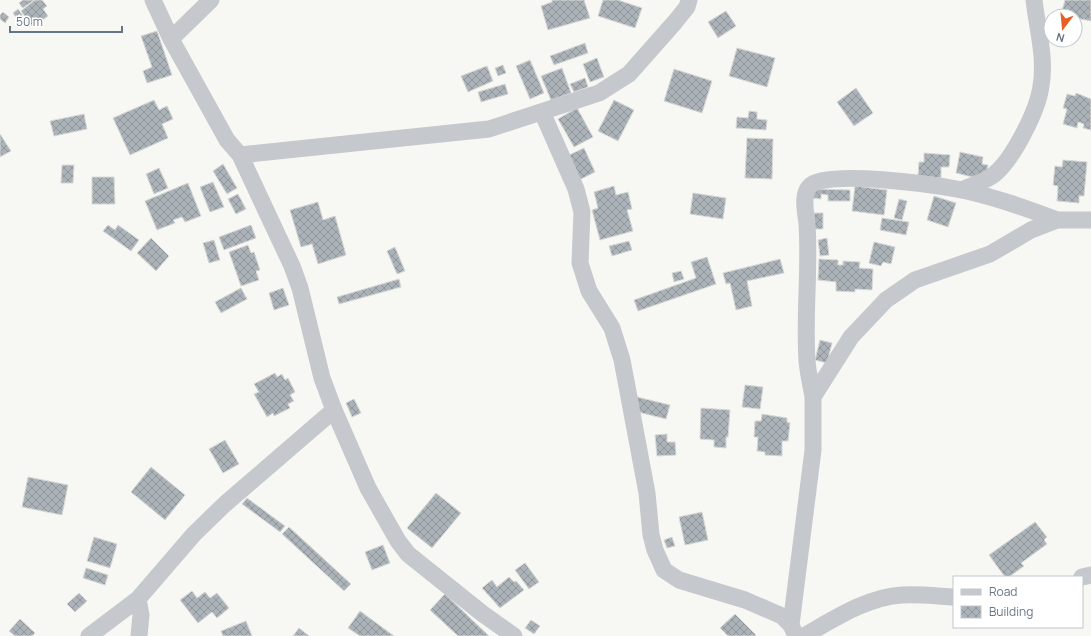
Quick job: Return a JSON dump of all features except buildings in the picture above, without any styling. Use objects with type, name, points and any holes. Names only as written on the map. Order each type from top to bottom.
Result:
[{"type":"street","points":[[153,0],[171,39],[227,140],[240,155],[292,266],[300,288],[322,378],[334,410],[368,488],[398,541],[408,554],[483,614],[514,636]]},
{"type":"street","points":[[171,39],[212,0]]},
{"type":"street","points":[[240,155],[489,129],[599,93],[629,74],[675,22],[687,7],[689,0]]},
{"type":"street","points":[[961,190],[991,177],[1005,165],[1022,135],[1031,114],[1042,80],[1042,60],[1034,0]]},
{"type":"street","points":[[542,112],[576,189],[582,212],[580,263],[589,291],[612,328],[622,360],[647,493],[651,535],[655,550],[664,570],[679,580],[763,607],[782,616],[793,631]]},
{"type":"street","points":[[793,631],[813,450],[813,397],[807,362],[807,230],[805,194],[810,186],[819,180],[839,178],[898,181],[961,190],[1016,204],[1057,220]]},
{"type":"street","points":[[813,397],[851,337],[886,300],[915,280],[990,254],[1031,230],[1057,220],[1091,220]]},
{"type":"street","points":[[89,636],[138,599],[194,534],[225,504],[334,410]]},
{"type":"street","points":[[804,636],[850,610],[882,598],[902,595],[953,597]]},
{"type":"street","points":[[138,599],[141,615],[138,636]]}]
